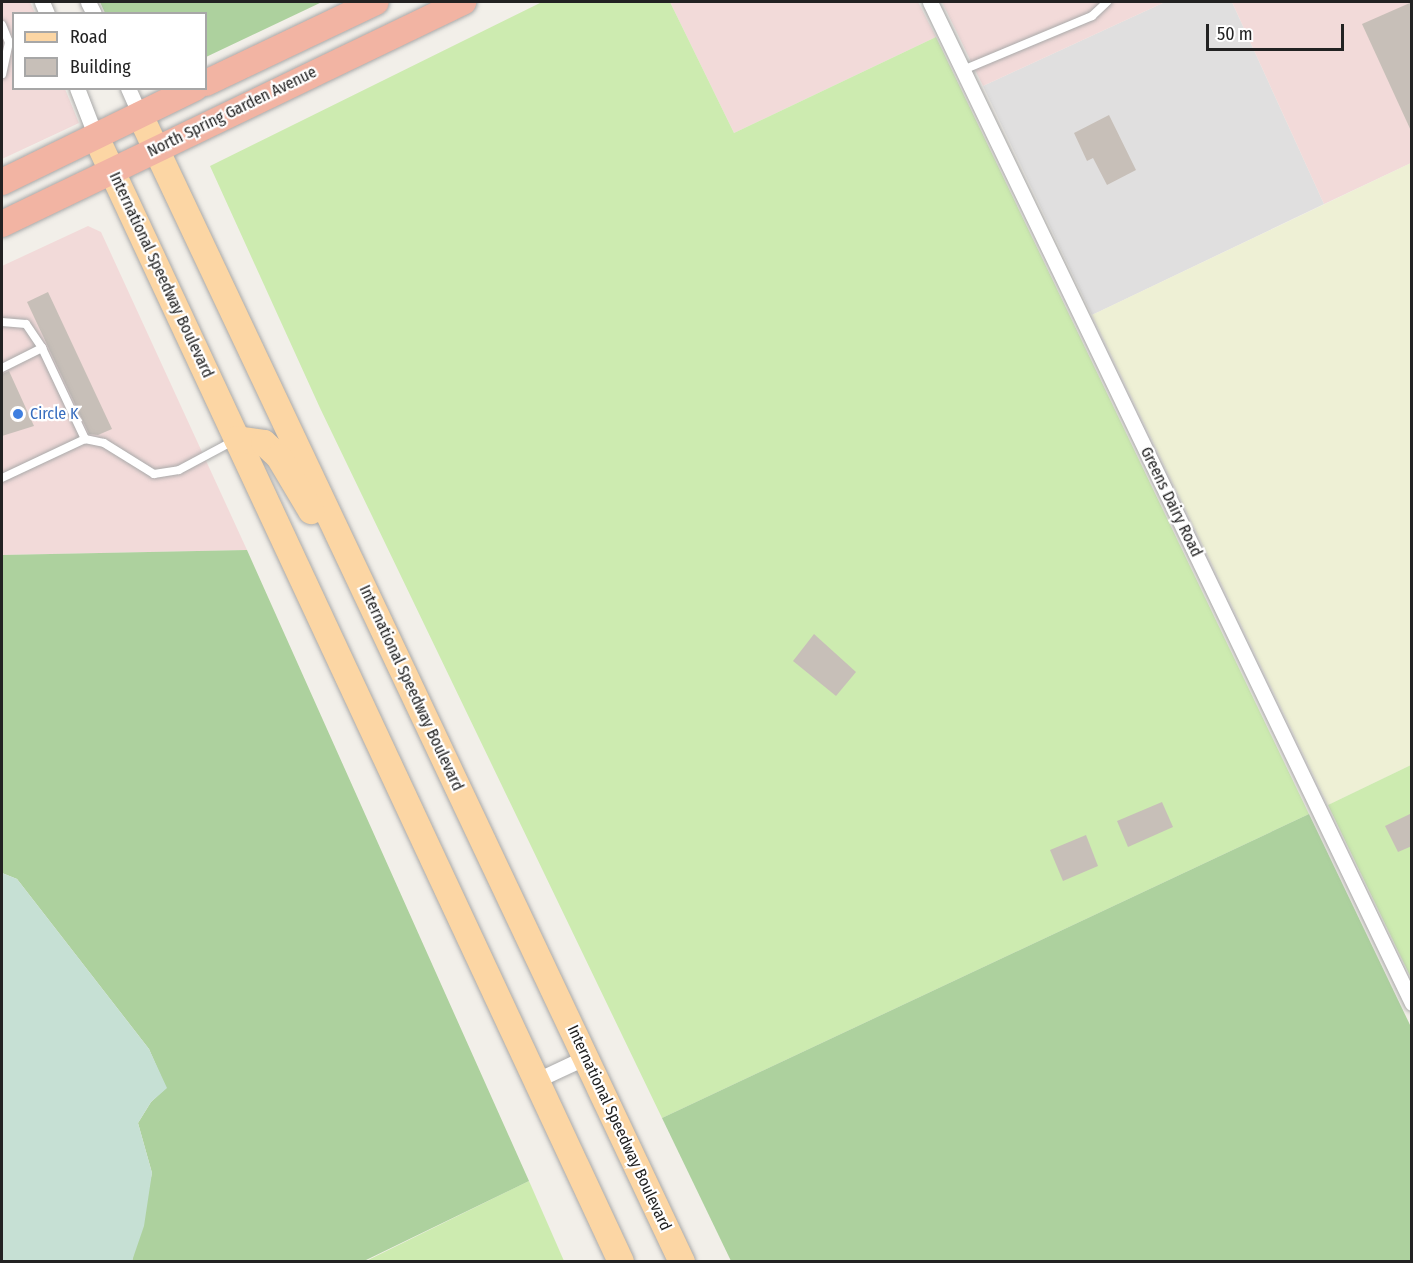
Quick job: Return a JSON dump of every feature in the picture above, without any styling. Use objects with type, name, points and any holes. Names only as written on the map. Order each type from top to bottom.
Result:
[{"type":"highway","points":[[207,84],[376,2]]},
{"type":"highway","name":"North Spring Garden Avenue","points":[[2,224],[463,2]]},
{"type":"highway","points":[[2,182],[191,90]]},
{"type":"main road","name":"International Speedway Boulevard","points":[[140,115],[682,1262]]},
{"type":"main road","name":"International Speedway Boulevard","points":[[96,137],[621,1262]]},
{"type":"main road","points":[[237,439],[264,443],[279,457],[401,667]]},
{"type":"street","name":"Greens Dairy Road","points":[[930,2],[1412,1003]]},
{"type":"street","points":[[78,90],[96,137]]},
{"type":"street","points":[[129,90],[140,115]]},
{"type":"street","points":[[537,1080],[585,1057]]},
{"type":"lane","points":[[963,70],[1092,16],[1107,2]]},
{"type":"lane","points":[[2,25],[9,42],[2,74]]},
{"type":"lane","points":[[2,322],[26,324],[42,348],[85,439]]},
{"type":"lane","points":[[2,368],[42,348]]},
{"type":"lane","points":[[2,478],[85,439],[104,443],[154,474],[179,470],[237,439]]},
{"type":"shaded area","points":[[2,2],[30,2],[35,12],[12,12],[12,90],[65,90],[79,123],[2,159]]},
{"type":"shaded area","points":[[670,2],[918,2],[936,37],[734,133]]},
{"type":"shaded area","points":[[942,2],[1165,2],[983,86]]},
{"type":"shaded area","points":[[1165,2],[1232,2],[1324,204],[1092,315],[983,86]]},
{"type":"shaded area","points":[[1232,2],[1411,2],[1411,163],[1324,204]]},
{"type":"shaded area","points":[[88,226],[101,232],[247,550],[2,555],[2,266]]},
{"type":"green space","points":[[100,2],[322,2],[207,57],[207,12],[105,12]]},
{"type":"green space","points":[[542,2],[670,2],[734,133],[936,37],[1309,814],[662,1118],[320,408],[210,166]]},
{"type":"green space","points":[[1411,163],[1411,765],[1328,805],[1092,315]]},
{"type":"green space","points":[[247,550],[529,1181],[364,1261],[132,1261],[152,1173],[138,1123],[151,1102],[166,1088],[149,1049],[17,879],[2,873],[2,555]]},
{"type":"green space","points":[[1411,765],[1411,978],[1328,805]]},
{"type":"green space","points":[[1309,814],[1411,1027],[1411,1261],[731,1261],[662,1118]]},
{"type":"green space","points":[[2,873],[17,879],[149,1049],[167,1088],[151,1102],[138,1123],[152,1173],[144,1226],[132,1261],[2,1261]]},
{"type":"green space","points":[[529,1181],[564,1261],[364,1262]]},
{"type":"building","points":[[1412,2],[1412,133],[1362,24]]},
{"type":"building","points":[[1109,115],[1136,170],[1107,185],[1093,158],[1087,161],[1074,133]]},
{"type":"building","name":"Circle K","points":[[48,292],[112,429],[98,435],[89,434],[27,302]]},
{"type":"building","points":[[9,371],[34,426],[2,436],[2,374]]},
{"type":"building","points":[[814,634],[856,672],[836,696],[793,661]]},
{"type":"building","points":[[1162,802],[1173,827],[1128,847],[1117,821]]},
{"type":"building","points":[[1412,813],[1412,846],[1398,852],[1385,826]]},
{"type":"building","points":[[1086,835],[1098,866],[1063,881],[1050,850]]},
{"type":"place","name":"Circle K","points":[[18,414]]}]
